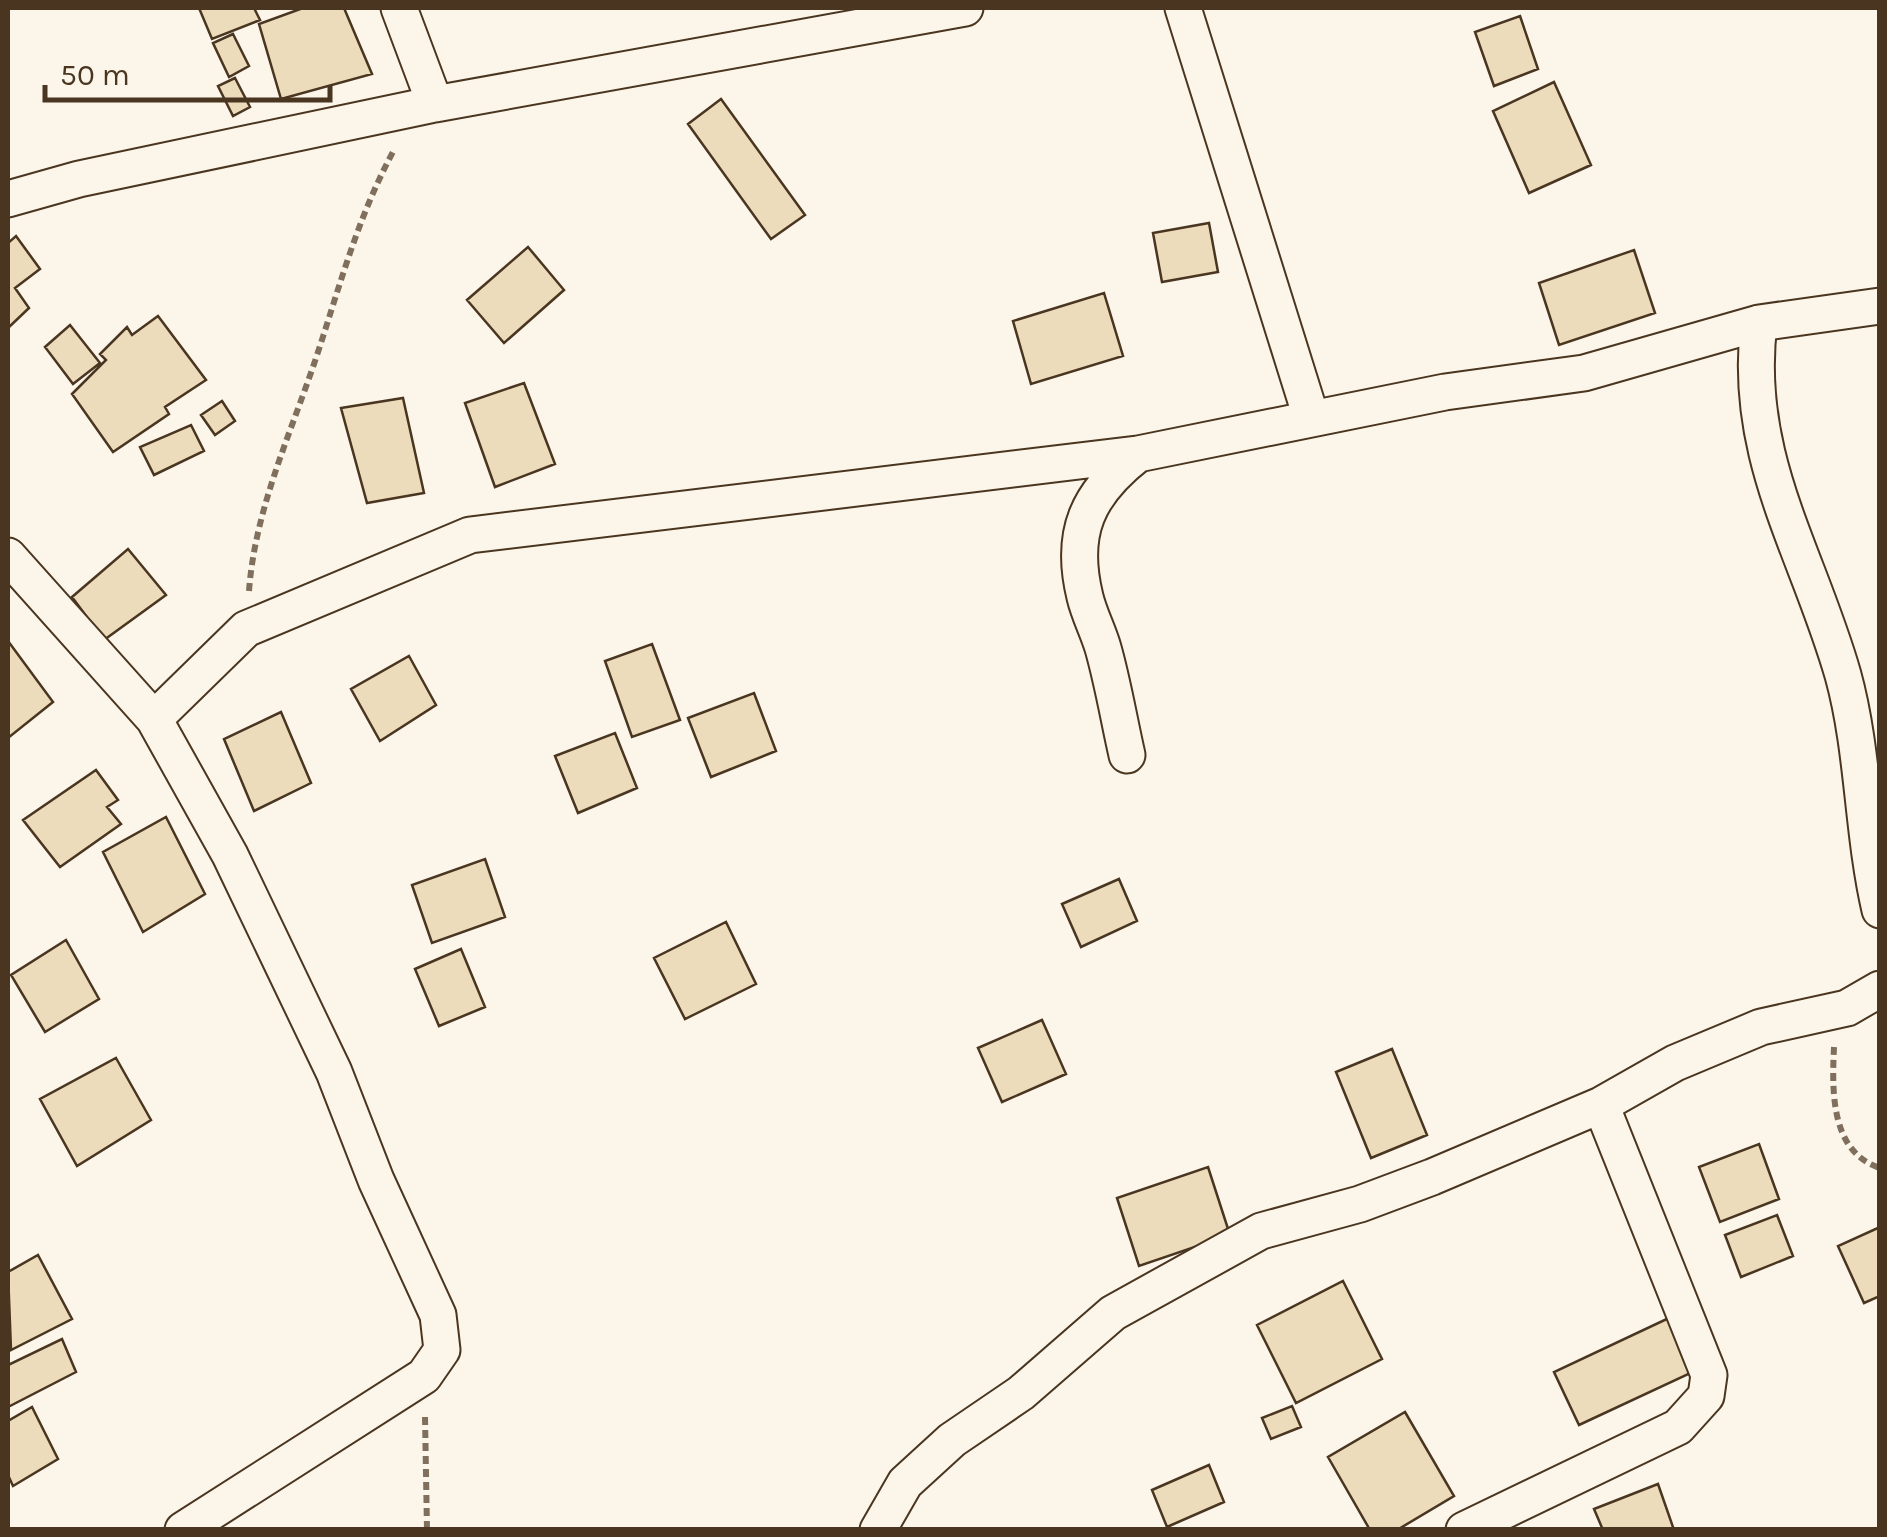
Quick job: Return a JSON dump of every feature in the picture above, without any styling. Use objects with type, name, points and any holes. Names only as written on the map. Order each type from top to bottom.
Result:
[{"type":"street","points":[[400,8],[423,108]]},
{"type":"street","points":[[12,187],[78,178],[423,108],[965,8]]},
{"type":"street","points":[[1183,8],[1311,417]]},
{"type":"street","points":[[154,719],[246,630],[470,535],[1138,454],[1311,417],[1584,373],[1759,323],[1880,306]]},
{"type":"street","points":[[1759,323],[1753,368],[1756,416],[1774,492],[1843,678],[1880,910]]},
{"type":"street","points":[[1127,756],[1103,646],[1084,596],[1080,551],[1085,514],[1108,478],[1138,454]]},
{"type":"street","points":[[8,556],[154,719],[230,854],[302,1005],[438,1315],[442,1350],[424,1376],[184,1530]]},
{"type":"street","points":[[878,1530],[905,1483],[952,1440],[1022,1393],[1113,1313],[1261,1232],[1360,1204],[1600,1105],[1675,1063],[1762,1027],[1846,1008],[1880,990]]},
{"type":"street","points":[[1464,1530],[1678,1427],[1706,1396],[1709,1375],[1600,1105]]},
{"type":"path","points":[[246,630],[252,550],[281,447],[313,366],[363,207],[423,108]]},
{"type":"path","points":[[1846,1008],[1834,1041],[1832,1086],[1837,1120],[1857,1157],[1880,1168]]},
{"type":"path","points":[[424,1376],[427,1530]]},
{"type":"building","points":[[199,8],[254,8],[260,20],[212,39]]},
{"type":"building","points":[[303,8],[344,8],[372,74],[281,99],[259,24]]},
{"type":"building","points":[[1520,16],[1538,69],[1494,86],[1475,32]]},
{"type":"building","points":[[233,34],[249,66],[229,77],[213,43]]},
{"type":"building","points":[[235,78],[250,107],[233,116],[218,86]]},
{"type":"building","points":[[1554,82],[1591,165],[1529,193],[1493,111]]},
{"type":"building","points":[[721,99],[805,215],[771,239],[688,124]]},
{"type":"building","points":[[1209,223],[1218,272],[1162,282],[1153,233]]},
{"type":"building","points":[[16,236],[40,269],[15,288],[29,308],[8,328],[8,243]]},
{"type":"building","points":[[528,247],[564,290],[504,343],[467,300]]},
{"type":"building","points":[[1634,250],[1655,313],[1559,345],[1539,283]]},
{"type":"building","points":[[1104,293],[1123,356],[1031,384],[1013,321]]},
{"type":"building","points":[[158,316],[206,380],[165,407],[169,414],[113,452],[72,394],[106,360],[100,354],[127,327],[132,335]]},
{"type":"building","points":[[70,325],[100,363],[73,384],[45,347]]},
{"type":"building","points":[[524,383],[555,464],[495,487],[465,403]]},
{"type":"building","points":[[403,398],[424,493],[367,503],[341,408]]},
{"type":"building","points":[[222,401],[235,421],[215,435],[201,415]]},
{"type":"building","points":[[191,425],[204,451],[154,475],[140,447]]},
{"type":"building","points":[[128,549],[166,595],[104,640],[72,597]]},
{"type":"building","points":[[8,641],[53,702],[8,738]]},
{"type":"building","points":[[652,644],[680,720],[632,737],[605,661]]},
{"type":"building","points":[[409,656],[436,705],[380,741],[351,689]]},
{"type":"building","points":[[754,693],[776,751],[711,777],[688,718]]},
{"type":"building","points":[[281,712],[311,783],[254,811],[224,739]]},
{"type":"building","points":[[615,733],[637,788],[578,813],[555,756]]},
{"type":"building","points":[[96,770],[118,800],[107,807],[121,824],[60,867],[23,820]]},
{"type":"building","points":[[166,817],[205,894],[143,932],[103,852]]},
{"type":"building","points":[[485,859],[505,917],[432,943],[412,885]]},
{"type":"building","points":[[1119,879],[1137,921],[1081,947],[1062,904]]},
{"type":"building","points":[[726,922],[756,984],[685,1019],[654,958]]},
{"type":"building","points":[[66,940],[99,999],[45,1032],[11,975]]},
{"type":"building","points":[[461,949],[485,1007],[439,1026],[415,969]]},
{"type":"building","points":[[1042,1020],[1066,1074],[1002,1102],[978,1048]]},
{"type":"building","points":[[1392,1049],[1427,1135],[1371,1158],[1336,1072]]},
{"type":"building","points":[[116,1058],[151,1120],[77,1166],[40,1099]]},
{"type":"building","points":[[1759,1144],[1779,1199],[1720,1222],[1699,1167]]},
{"type":"building","points":[[1208,1167],[1230,1235],[1139,1266],[1117,1198]]},
{"type":"building","points":[[1777,1215],[1793,1256],[1741,1277],[1725,1235]]},
{"type":"building","points":[[1880,1227],[1880,1296],[1864,1303],[1838,1246]]},
{"type":"building","points":[[38,1255],[72,1319],[11,1350],[8,1272]]},
{"type":"building","points":[[1343,1281],[1382,1359],[1296,1403],[1257,1325]]},
{"type":"building","points":[[1671,1317],[1695,1371],[1579,1425],[1554,1372]]},
{"type":"building","points":[[62,1339],[76,1372],[8,1407],[8,1365]]},
{"type":"building","points":[[1292,1406],[1301,1427],[1271,1439],[1262,1418]]},
{"type":"building","points":[[32,1407],[58,1459],[13,1486],[8,1475],[8,1421]]},
{"type":"building","points":[[1405,1412],[1454,1496],[1397,1530],[1370,1530],[1328,1457]]},
{"type":"building","points":[[1209,1465],[1224,1502],[1167,1527],[1152,1490]]},
{"type":"building","points":[[1658,1484],[1674,1530],[1603,1530],[1594,1509]]}]
